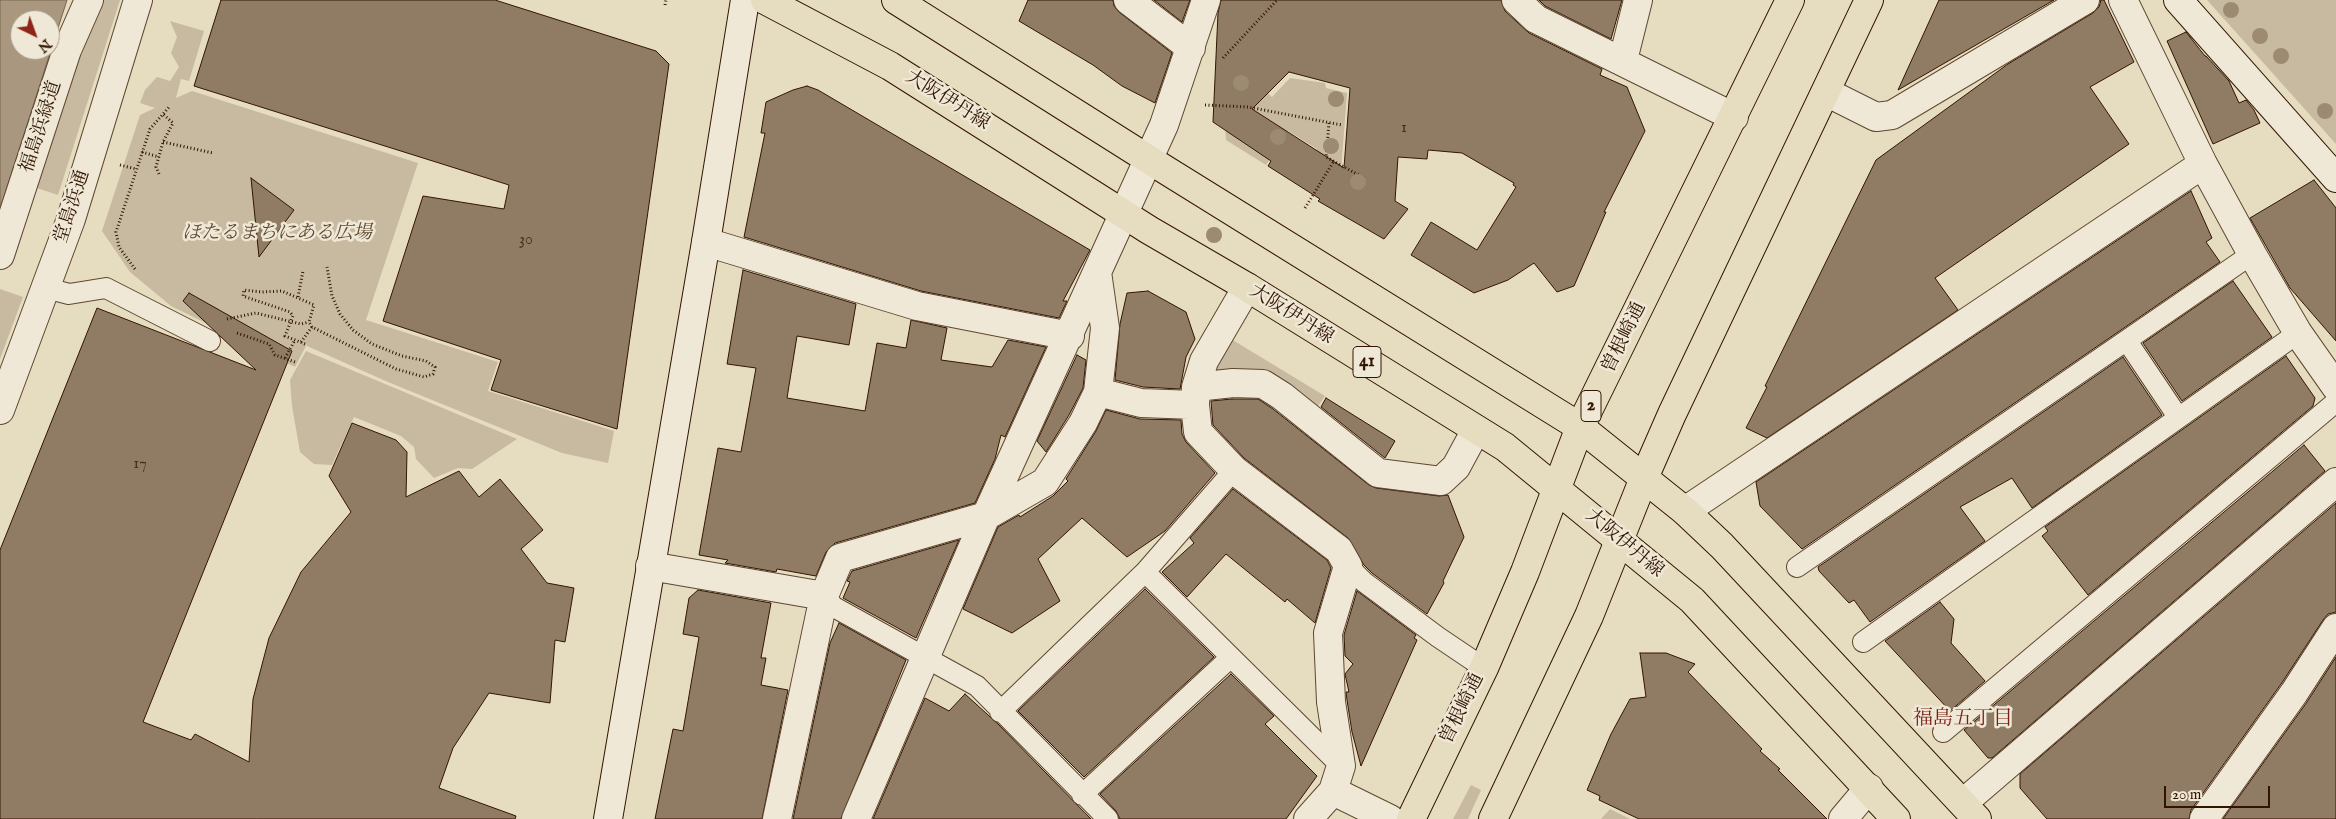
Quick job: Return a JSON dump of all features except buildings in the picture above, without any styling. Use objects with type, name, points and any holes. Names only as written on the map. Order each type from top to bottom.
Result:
[{"type":"main road","name":"大阪伊丹線","points":[[765,0],[890,66],[1505,447],[1692,600],[1896,819]]},
{"type":"main road","points":[[896,0],[1580,427],[1685,511],[1722,546],[1970,811]]},
{"type":"main road","name":"曽根崎通","points":[[1411,819],[1484,668],[1525,572],[1580,427],[1790,0]]},
{"type":"main road","points":[[1499,817],[1589,616],[1621,540],[1644,478],[1676,405],[1869,0]]},
{"type":"street","name":"福島浜緑道","points":[[0,255],[67,50],[90,0]]},
{"type":"street","name":"堂島浜通","points":[[0,410],[71,219],[138,0]]},
{"type":"street","points":[[608,819],[745,0]]},
{"type":"street","points":[[1128,0],[1191,48]]},
{"type":"street","points":[[856,819],[986,516],[1070,336],[1123,212],[1148,159],[1172,102],[1206,0]]},
{"type":"street","points":[[1516,0],[1536,19],[1623,60],[1734,117]]},
{"type":"street","points":[[1623,60],[1638,0]]},
{"type":"street","points":[[1826,92],[1876,117],[1892,115],[2085,0]]},
{"type":"street","points":[[2123,0],[2203,164],[2252,254],[2298,333],[2336,386]]},
{"type":"street","points":[[2178,0],[2336,178]]},
{"type":"street","points":[[1685,511],[2203,164]]},
{"type":"street","points":[[706,242],[917,306],[1070,336]]},
{"type":"street","points":[[777,819],[824,596],[840,558],[986,516],[1045,482],[1084,423],[1098,392],[1105,328],[1097,272]]},
{"type":"street","points":[[1247,287],[1204,361],[1195,396],[1198,432],[1234,470],[1339,550],[1348,566],[1328,633],[1331,702],[1341,766],[1333,791],[1308,819]]},
{"type":"street","points":[[1098,392],[1141,403],[1195,396],[1233,383],[1263,384],[1282,396],[1378,473],[1441,481],[1456,466],[1476,430]]},
{"type":"street","points":[[1970,811],[2336,482]]},
{"type":"street","points":[[650,566],[824,596]]},
{"type":"street","points":[[2204,819],[2294,693],[2336,628]]},
{"type":"street","points":[[1843,819],[1868,788]]},
{"type":"street","points":[[1333,791],[1390,819]]},
{"type":"lane","points":[[1797,567],[2252,254]]},
{"type":"lane","points":[[46,288],[69,294],[106,288],[210,341]]},
{"type":"lane","points":[[1863,642],[2298,333]]},
{"type":"lane","points":[[2127,340],[2178,417]]},
{"type":"lane","points":[[1943,732],[2336,402]]},
{"type":"lane","points":[[1000,712],[1144,572],[1234,470]]},
{"type":"lane","points":[[1348,566],[1378,593],[1484,668]]},
{"type":"lane","points":[[1144,572],[1341,766]]},
{"type":"lane","points":[[824,596],[834,607],[977,686],[1000,712],[1108,819]]},
{"type":"lane","points":[[1082,795],[1230,658]]},
{"type":"path","points":[[665,5],[666,0]]},
{"type":"path","points":[[1216,65],[1277,0]]},
{"type":"path","points":[[1172,102],[1248,107],[1342,125]]},
{"type":"path","points":[[138,271],[119,247],[116,232],[150,129],[170,106]]},
{"type":"path","points":[[159,174],[156,167],[163,142],[172,123],[163,114]]},
{"type":"path","points":[[1329,123],[1326,157],[1364,178]]},
{"type":"path","points":[[163,142],[213,153]]},
{"type":"path","points":[[142,152],[159,157]]},
{"type":"path","points":[[1305,208],[1334,161]]},
{"type":"path","points":[[122,165],[136,169]]},
{"type":"path","points":[[312,327],[303,343],[285,336],[293,316],[290,312],[243,296],[244,290],[282,291],[314,305],[309,322],[312,327],[396,369],[424,377],[432,374],[435,367],[426,361],[402,356],[372,344],[353,330],[340,314],[332,296],[327,267]]},
{"type":"path","points":[[298,297],[303,270]]},
{"type":"path","points":[[224,320],[256,313],[290,322],[309,322]]},
{"type":"path","points":[[233,331],[249,339],[269,344],[275,355],[295,362]]},
{"type":"path","points":[[285,358],[295,340]]},
{"type":"green space","points":[[97,0],[120,0],[58,195],[31,186]]},
{"type":"green space","points":[[2207,0],[2336,0],[2336,144]]},
{"type":"green space","name":"ほたるまちにある広場","points":[[170,21],[204,31],[189,81],[181,79],[176,98],[192,91],[418,163],[366,320],[498,362],[488,391],[614,431],[608,463],[562,453],[388,382],[307,346],[307,344],[295,367],[171,306],[130,272],[102,231],[140,115],[155,108],[140,103],[145,90],[157,77],[170,81],[179,67],[171,53],[177,37]]},
{"type":"green space","points":[[1235,65],[1272,97],[1290,78],[1325,83],[1326,88],[1347,93],[1341,171],[1313,155],[1317,149],[1288,131],[1266,165],[1226,140],[1225,125]]},
{"type":"green space","points":[[0,289],[23,297],[0,359]]},
{"type":"green space","points":[[1231,339],[1325,396],[1316,409],[1209,374]]},
{"type":"green space","points":[[306,351],[517,439],[472,469],[458,468],[434,478],[416,459],[414,447],[401,436],[354,417],[332,465],[314,464],[300,452],[292,406],[290,380]]},
{"type":"green space","points":[[1471,785],[1481,790],[1468,819],[1453,819]]},
{"type":"green space","points":[[1610,809],[1630,819],[1601,819]]},
{"type":"shaded area","points":[[0,0],[67,0],[60,22],[60,10],[10,10],[10,60],[48,60],[0,209]]},
{"type":"district","name":"福島五丁目","points":[[1963,720]]}]
